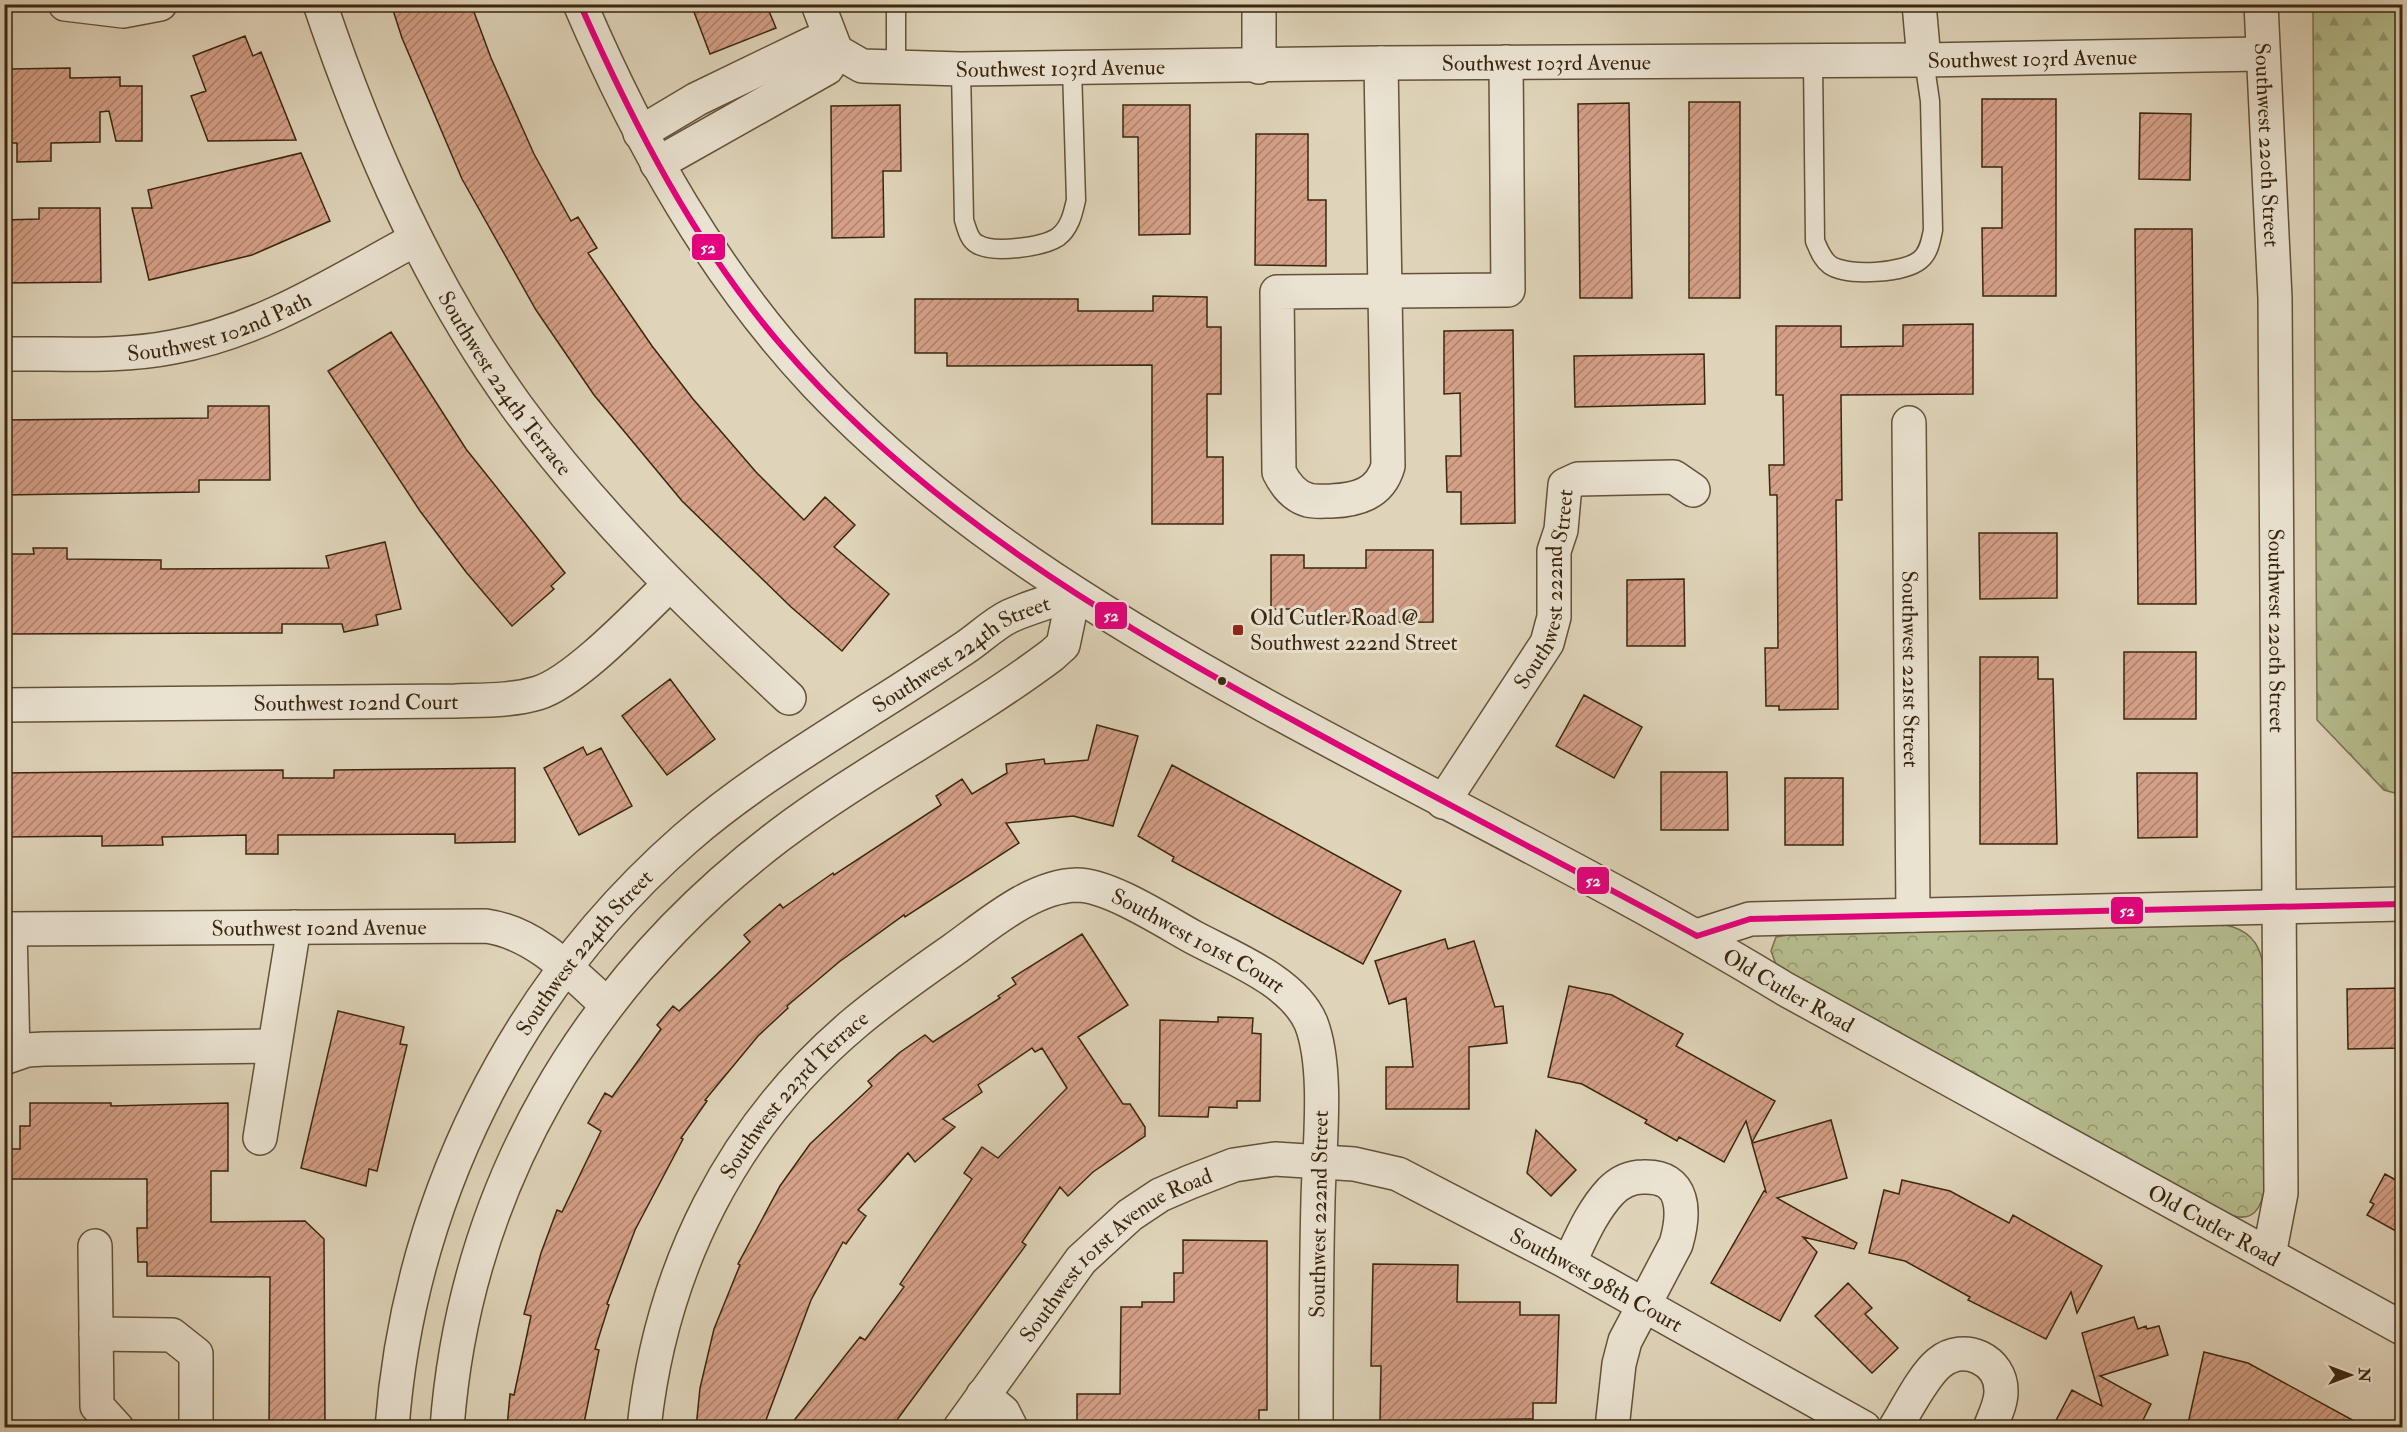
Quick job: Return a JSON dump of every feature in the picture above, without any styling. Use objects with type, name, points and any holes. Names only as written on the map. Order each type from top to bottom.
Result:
[{"type":"street","points":[[65,4],[133,10],[160,4]]},
{"type":"street","name":"Southwest 224th Terrace","points":[[320,4],[353,102],[416,238],[471,334],[517,407],[588,496],[669,585],[789,698]]},
{"type":"street","name":"Old Cutler Road","points":[[580,4],[640,133],[725,272],[815,383],[871,438],[980,528],[1141,637],[1443,802],[1697,936],[1785,989],[2403,1328]]},
{"type":"street","points":[[657,164],[827,68],[836,51],[818,4]]},
{"type":"street","points":[[1259,4],[1259,67]]},
{"type":"street","points":[[1918,4],[1924,60]]},
{"type":"street","name":"Southwest 220th Street","points":[[2261,4],[2261,54],[2275,298],[2281,1193],[2270,1255]]},
{"type":"street","name":"Southwest 103rd Avenue","points":[[640,133],[697,99],[813,44],[836,51],[862,66],[961,69],[1259,67],[1381,63],[1924,60],[2261,54]]},
{"type":"street","points":[[1381,63],[1385,292],[1388,466],[1385,478],[1363,497],[1347,500],[1308,501],[1293,492],[1279,472],[1277,292],[1385,292],[1508,290],[1506,62]]},
{"type":"street","name":"Southwest 102nd Path","points":[[4,354],[144,352],[211,338],[293,307],[416,238]]},
{"type":"street","name":"Southwest 221st Street","points":[[1909,423],[1913,915]]},
{"type":"street","name":"Southwest 222nd Street","points":[[1443,802],[1547,643],[1554,617],[1554,551],[1561,530],[1565,485],[1578,479],[1674,477],[1693,490]]},
{"type":"street","name":"Southwest 102nd Court","points":[[4,705],[455,701],[527,696],[556,685],[572,674],[669,585]]},
{"type":"street","name":"Southwest 224th Street","points":[[392,1428],[407,1311],[438,1204],[482,1101],[508,1052],[565,967],[609,915],[668,854],[733,801],[1009,617],[1074,593]]},
{"type":"street","name":"Southwest 224th Street","points":[[447,1428],[454,1367],[469,1292],[498,1200],[553,1084],[606,1004],[673,927],[735,870],[779,836],[1052,655],[1063,645],[1074,593]]},
{"type":"street","name":"Southwest 223rd Terrace","points":[[644,1428],[664,1318],[687,1250],[722,1179],[773,1108],[828,1047],[855,1023],[989,924],[1052,890],[1078,885],[1092,886]]},
{"type":"street","name":"Southwest 101st Court","points":[[1092,886],[1120,898],[1249,967],[1287,991],[1301,1004]]},
{"type":"street","points":[[1697,936],[1750,919],[2278,905],[2403,904]]},
{"type":"street","name":"Southwest 102nd Avenue","points":[[7,929],[473,925],[499,928],[528,940],[565,967],[606,1004]]},
{"type":"street","points":[[260,1138],[294,927]]},
{"type":"street","points":[[7,929],[9,1056],[45,1049],[274,1046]]},
{"type":"street","name":"Southwest 222nd Street","points":[[1301,1004],[1312,1028],[1319,1062],[1316,1428]]},
{"type":"street","name":"Southwest 101st Avenue Road","points":[[960,1428],[1081,1260],[1130,1215],[1160,1195],[1234,1165],[1275,1159],[1319,1160]]},
{"type":"street","name":"Southwest 98th Court","points":[[1319,1160],[1363,1165],[1398,1174],[1643,1303],[1864,1428]]},
{"type":"street","points":[[1569,1263],[1597,1209],[1611,1190],[1625,1180],[1638,1177],[1657,1177],[1667,1181],[1681,1204],[1680,1229],[1676,1244],[1625,1341],[1612,1428]]},
{"type":"street","points":[[94,1246],[97,1406],[117,1428]]},
{"type":"street","points":[[96,1334],[172,1335],[196,1354],[196,1428]]},
{"type":"street","points":[[1895,1428],[1935,1366],[1947,1358],[1963,1354],[1977,1356],[1991,1363],[1996,1371],[2001,1395],[1990,1428]]},
{"type":"street","points":[[983,1395],[1003,1412],[1011,1428]]},
{"type":"lane","points":[[896,4],[896,67]]},
{"type":"lane","points":[[1813,61],[1815,241],[1821,255],[1831,266],[1850,271],[1884,271],[1905,268],[1922,259],[1929,246],[1933,230],[1930,101],[1924,60]]},
{"type":"lane","points":[[961,69],[964,220],[968,233],[976,244],[992,249],[1043,245],[1060,236],[1071,220],[1076,200],[1072,68]]},
{"type":"green space","points":[[2313,5],[2402,5],[2402,795],[2384,790],[2317,720]]},
{"type":"green space","points":[[2225,925],[2240,930],[2251,938],[2259,950],[2263,965],[2265,1185],[2259,1207],[2250,1216],[2244,1217],[2228,1214],[1777,967],[1771,951],[1776,937],[1787,935]]},
{"type":"building","points":[[391,4],[471,4],[491,58],[534,154],[571,221],[578,217],[597,248],[588,253],[652,346],[693,399],[756,472],[804,520],[825,497],[855,525],[834,547],[889,594],[842,651],[791,607],[682,501],[594,395],[536,310],[462,179],[402,38]]},
{"type":"building","points":[[691,4],[766,4],[776,28],[710,54]]},
{"type":"building","points":[[245,36],[253,56],[261,52],[296,140],[208,141],[191,96],[206,91],[193,56]]},
{"type":"building","points":[[70,68],[70,78],[120,77],[120,86],[142,86],[142,141],[116,141],[109,111],[100,112],[100,142],[51,143],[51,161],[17,162],[17,143],[11,143],[10,69]]},
{"type":"building","points":[[1982,99],[2056,99],[2056,296],[1983,296],[1982,228],[2002,228],[2002,167],[1982,167]]},
{"type":"building","points":[[1689,102],[1740,102],[1740,298],[1689,298]]},
{"type":"building","points":[[1629,103],[1632,298],[1580,298],[1578,104]]},
{"type":"building","points":[[900,105],[901,171],[883,171],[884,237],[832,238],[831,106]]},
{"type":"building","points":[[1123,105],[1190,105],[1190,234],[1139,235],[1138,137],[1123,137]]},
{"type":"building","points":[[2140,113],[2191,114],[2190,180],[2139,179]]},
{"type":"building","points":[[1256,134],[1308,134],[1308,200],[1326,200],[1326,266],[1255,265]]},
{"type":"building","points":[[301,153],[330,221],[252,255],[149,280],[132,208],[152,208],[148,190]]},
{"type":"building","points":[[39,208],[100,208],[101,282],[4,283],[4,220],[39,219]]},
{"type":"building","points":[[2135,229],[2192,229],[2196,604],[2138,604]]},
{"type":"building","points":[[1153,296],[1207,297],[1207,327],[1221,327],[1221,394],[1207,394],[1207,457],[1223,457],[1223,524],[1152,524],[1152,365],[947,366],[947,353],[915,353],[915,299],[1078,299],[1078,311],[1153,311]]},
{"type":"building","points":[[1973,324],[1973,394],[1841,395],[1842,500],[1836,500],[1838,709],[1779,710],[1779,706],[1766,706],[1765,648],[1778,648],[1777,495],[1770,495],[1769,465],[1784,465],[1783,395],[1776,395],[1776,326],[1841,326],[1841,347],[1903,346],[1903,325]]},
{"type":"building","points":[[1513,330],[1515,523],[1461,524],[1461,492],[1447,492],[1446,456],[1461,456],[1460,393],[1444,394],[1444,331]]},
{"type":"building","points":[[391,332],[466,449],[565,573],[551,586],[554,589],[512,626],[466,572],[420,511],[328,371]]},
{"type":"building","points":[[1704,354],[1705,404],[1575,407],[1574,356]]},
{"type":"building","points":[[208,406],[269,406],[270,480],[199,480],[199,492],[4,495],[4,420],[208,418]]},
{"type":"building","points":[[1979,533],[2057,533],[2057,598],[1980,599]]},
{"type":"building","points":[[385,542],[401,609],[376,615],[378,625],[344,632],[342,624],[282,624],[282,633],[4,634],[4,554],[34,554],[33,548],[67,548],[67,559],[161,560],[161,569],[329,568],[326,556]]},
{"type":"building","points":[[1366,550],[1433,550],[1433,622],[1302,623],[1302,609],[1271,609],[1271,555],[1304,555],[1304,568],[1366,568]]},
{"type":"building","points":[[1684,579],[1685,646],[1627,646],[1627,580]]},
{"type":"building","points":[[2124,652],[2196,652],[2196,719],[2124,719]]},
{"type":"building","points":[[1980,657],[2038,657],[2038,679],[2053,679],[2057,844],[1980,844]]},
{"type":"building","points":[[670,679],[715,739],[667,775],[622,716]]},
{"type":"building","points":[[1584,695],[1642,727],[1614,778],[1556,746]]},
{"type":"building","points":[[1097,725],[1138,736],[1113,826],[1073,816],[1006,823],[1019,843],[905,917],[904,915],[839,962],[787,1006],[788,1008],[758,1036],[705,1100],[707,1101],[681,1138],[683,1139],[635,1230],[607,1304],[609,1305],[595,1349],[599,1350],[583,1428],[507,1428],[510,1394],[514,1395],[531,1316],[524,1314],[541,1253],[557,1210],[562,1212],[601,1131],[588,1123],[605,1093],[612,1097],[661,1029],[657,1025],[673,1006],[679,1011],[750,942],[744,935],[780,904],[783,908],[833,873],[834,875],[941,805],[936,796],[962,779],[972,794],[1007,773],[1006,764],[1044,759],[1045,764],[1088,760]]},
{"type":"building","points":[[583,747],[587,755],[601,748],[632,806],[579,835],[544,768]]},
{"type":"building","points":[[1172,765],[1401,891],[1363,964],[1172,861],[1174,857],[1138,836]]},
{"type":"building","points":[[515,768],[515,842],[455,843],[455,834],[278,835],[278,854],[246,854],[246,835],[162,837],[163,845],[102,846],[102,836],[4,837],[4,773],[283,770],[283,778],[334,778],[334,770]]},
{"type":"building","points":[[1661,772],[1727,772],[1728,830],[1661,830]]},
{"type":"building","points":[[2137,773],[2197,773],[2197,837],[2138,838]]},
{"type":"building","points":[[1785,778],[1843,778],[1843,845],[1785,845]]},
{"type":"building","points":[[1082,934],[1128,1005],[1078,1037],[1123,1104],[1130,1104],[1145,1127],[1145,1136],[1093,1172],[1068,1196],[1060,1187],[1022,1242],[1026,1245],[891,1428],[788,1428],[860,1337],[865,1340],[904,1287],[900,1284],[972,1179],[964,1173],[982,1147],[998,1158],[1067,1088],[1042,1048],[1035,1052],[1032,1048],[978,1085],[982,1092],[943,1119],[955,1127],[915,1162],[908,1153],[858,1210],[866,1216],[846,1244],[843,1242],[811,1300],[763,1428],[696,1428],[700,1388],[714,1329],[740,1265],[738,1264],[780,1186],[810,1144],[872,1086],[868,1081],[899,1053],[925,1035],[933,1042],[1000,998],[998,996],[1016,984],[1012,978]]},
{"type":"building","points":[[1445,939],[1448,949],[1474,941],[1495,1007],[1503,1006],[1507,1043],[1469,1047],[1469,1109],[1386,1109],[1386,1067],[1413,1067],[1406,998],[1389,1004],[1375,961]]},
{"type":"building","points":[[1569,986],[1612,995],[1683,1034],[1676,1046],[1775,1101],[1752,1142],[1746,1121],[1724,1162],[1679,1137],[1677,1141],[1645,1123],[1647,1120],[1582,1084],[1548,1077]]},
{"type":"building","points":[[2403,988],[2403,1048],[2348,1049],[2347,989]]},
{"type":"building","points":[[338,1011],[404,1027],[400,1044],[407,1045],[377,1171],[369,1169],[366,1186],[301,1168]]},
{"type":"building","points":[[1218,1017],[1253,1018],[1252,1033],[1261,1034],[1260,1101],[1237,1101],[1237,1108],[1209,1107],[1208,1117],[1159,1116],[1160,1020],[1218,1022]]},
{"type":"building","points":[[30,1103],[111,1103],[111,1106],[228,1103],[228,1171],[211,1171],[211,1222],[305,1221],[324,1239],[325,1428],[269,1428],[270,1277],[147,1276],[147,1262],[138,1262],[137,1228],[147,1228],[147,1179],[4,1179],[4,1149],[20,1149],[20,1126],[30,1126]]},
{"type":"building","points":[[1831,1120],[1847,1178],[1777,1198],[1857,1243],[1854,1249],[1803,1237],[1817,1252],[1780,1321],[1711,1283],[1764,1191],[1766,1192],[1752,1143]]},
{"type":"building","points":[[1536,1130],[1576,1170],[1551,1196],[1527,1173]]},
{"type":"building","points":[[2385,1174],[2403,1184],[2403,1235],[2367,1215],[2374,1204],[2370,1202]]},
{"type":"building","points":[[1902,1180],[1950,1191],[2009,1223],[2013,1215],[2102,1266],[2077,1313],[2071,1292],[2046,1339],[1968,1300],[1970,1297],[1905,1261],[1869,1253],[1884,1190],[1899,1194]]},
{"type":"building","points":[[1183,1240],[1267,1241],[1267,1410],[1259,1410],[1259,1428],[1077,1428],[1077,1394],[1120,1394],[1121,1307],[1142,1307],[1142,1302],[1174,1302],[1174,1273],[1183,1273]]},
{"type":"building","points":[[1373,1264],[1458,1265],[1457,1302],[1520,1302],[1520,1315],[1559,1315],[1556,1403],[1533,1403],[1533,1419],[1380,1421],[1381,1366],[1371,1366]]},
{"type":"building","points":[[1848,1283],[1872,1308],[1865,1314],[1898,1348],[1872,1373],[1815,1316]]},
{"type":"building","points":[[2134,1317],[2138,1329],[2146,1326],[2147,1329],[2159,1326],[2168,1355],[2100,1376],[2151,1404],[2139,1428],[2052,1428],[2072,1390],[2102,1406],[2082,1333]]},
{"type":"building","points":[[2204,1352],[2248,1363],[2367,1428],[2187,1428]]},
{"type":"transit line","name":"52","points":[[580,4],[645,139],[721,267],[782,346],[837,405],[896,460],[958,511],[1023,558],[1090,603],[1159,645],[1349,751],[1697,936],[1750,919],[2402,904]]},
{"type":"place","name":"Old Cutler Road @ Southwest 222nd Street","points":[[1238,630]]}]
